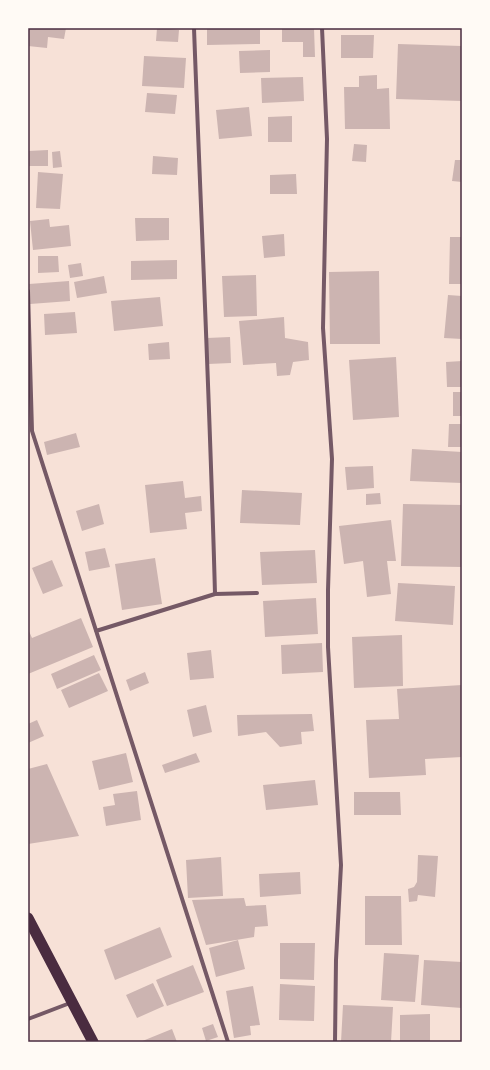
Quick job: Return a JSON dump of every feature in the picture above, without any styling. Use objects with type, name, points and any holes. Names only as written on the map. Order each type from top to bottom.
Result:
[{"type":"highway","points":[[28,918],[93,1042]]},
{"type":"street","points":[[194,28],[206,348],[210,413],[215,594]]},
{"type":"street","points":[[322,28],[327,139],[323,328],[332,459],[328,590],[328,647],[341,865],[336,960],[335,1042]]},
{"type":"street","points":[[28,291],[32,431],[228,1042]]},
{"type":"street","points":[[96,631],[215,594],[257,593]]},
{"type":"street","points":[[28,1019],[72,1002]]},
{"type":"building","points":[[28,28],[66,28],[64,39],[48,37],[47,48],[28,46]]},
{"type":"building","points":[[157,28],[179,30],[178,42],[156,41]]},
{"type":"building","points":[[207,28],[260,28],[260,44],[207,45]]},
{"type":"building","points":[[314,28],[315,57],[303,57],[303,42],[282,42],[282,29]]},
{"type":"building","points":[[341,35],[374,35],[373,58],[341,58]]},
{"type":"building","points":[[398,44],[462,46],[462,101],[396,99]]},
{"type":"building","points":[[270,50],[270,72],[240,73],[239,51]]},
{"type":"building","points":[[144,56],[186,58],[184,88],[142,86]]},
{"type":"building","points":[[377,75],[377,89],[389,88],[390,129],[345,129],[344,87],[359,87],[359,76]]},
{"type":"building","points":[[303,77],[304,101],[262,103],[261,78]]},
{"type":"building","points":[[147,93],[177,95],[175,114],[145,112]]},
{"type":"building","points":[[249,107],[252,136],[219,139],[216,110]]},
{"type":"building","points":[[292,116],[292,142],[268,142],[268,117]]},
{"type":"building","points":[[354,144],[367,145],[366,162],[352,161]]},
{"type":"building","points":[[48,150],[48,166],[28,166],[28,151]]},
{"type":"building","points":[[60,151],[62,167],[53,168],[52,152]]},
{"type":"building","points":[[153,156],[178,158],[177,175],[152,174]]},
{"type":"building","points":[[455,160],[462,160],[462,182],[452,181]]},
{"type":"building","points":[[38,172],[63,174],[60,209],[36,208]]},
{"type":"building","points":[[296,174],[297,194],[270,194],[270,175]]},
{"type":"building","points":[[135,218],[169,218],[169,240],[136,241]]},
{"type":"building","points":[[49,219],[50,227],[69,225],[71,246],[33,250],[30,221]]},
{"type":"building","points":[[284,234],[285,256],[264,258],[262,236]]},
{"type":"building","points":[[450,237],[462,237],[462,284],[449,284]]},
{"type":"building","points":[[38,256],[58,256],[59,272],[38,273]]},
{"type":"building","points":[[177,260],[177,279],[131,280],[131,261]]},
{"type":"building","points":[[81,263],[83,276],[70,278],[68,265]]},
{"type":"building","points":[[379,271],[380,344],[330,344],[329,272]]},
{"type":"building","points":[[256,275],[257,316],[224,317],[222,276]]},
{"type":"building","points":[[104,276],[107,293],[77,298],[74,282]]},
{"type":"building","points":[[69,281],[70,301],[30,304],[29,284]]},
{"type":"building","points":[[448,295],[462,296],[462,339],[444,338]]},
{"type":"building","points":[[160,297],[163,326],[114,331],[111,301]]},
{"type":"building","points":[[75,312],[77,333],[45,335],[44,314]]},
{"type":"building","points":[[284,317],[285,338],[308,342],[309,360],[293,362],[290,375],[277,376],[276,363],[243,365],[239,321]]},
{"type":"building","points":[[230,337],[231,363],[208,364],[207,338]]},
{"type":"building","points":[[169,342],[170,359],[149,360],[148,344]]},
{"type":"building","points":[[396,357],[399,417],[353,420],[349,360]]},
{"type":"building","points":[[462,361],[462,387],[447,387],[446,362]]},
{"type":"building","points":[[453,392],[462,392],[462,416],[453,416]]},
{"type":"building","points":[[449,424],[462,424],[462,447],[448,447]]},
{"type":"building","points":[[76,433],[80,447],[47,455],[44,442]]},
{"type":"building","points":[[412,449],[462,452],[462,483],[410,481]]},
{"type":"building","points":[[373,466],[374,488],[347,490],[345,467]]},
{"type":"building","points":[[183,481],[185,498],[201,496],[202,511],[185,513],[187,529],[150,533],[145,485]]},
{"type":"building","points":[[242,490],[302,493],[300,525],[240,523]]},
{"type":"building","points":[[380,493],[381,504],[366,505],[366,494]]},
{"type":"building","points":[[99,504],[104,524],[82,531],[76,511]]},
{"type":"building","points":[[403,504],[462,505],[462,567],[401,566]]},
{"type":"building","points":[[391,520],[396,561],[387,561],[391,594],[367,597],[363,561],[344,564],[339,526]]},
{"type":"building","points":[[105,548],[110,567],[89,571],[85,552]]},
{"type":"building","points":[[315,550],[317,583],[262,585],[260,552]]},
{"type":"building","points":[[155,558],[162,604],[122,610],[115,564]]},
{"type":"building","points":[[52,560],[63,586],[43,594],[32,568]]},
{"type":"building","points":[[398,583],[455,586],[453,625],[395,621]]},
{"type":"building","points":[[316,598],[318,634],[265,637],[263,601]]},
{"type":"building","points":[[81,618],[93,647],[28,674],[28,629],[32,638]]},
{"type":"building","points":[[402,635],[403,686],[354,688],[352,637]]},
{"type":"building","points":[[322,643],[323,672],[282,674],[281,645]]},
{"type":"building","points":[[211,650],[214,678],[190,680],[187,653]]},
{"type":"building","points":[[94,655],[101,670],[57,689],[51,674]]},
{"type":"building","points":[[145,672],[149,683],[130,691],[126,680]]},
{"type":"building","points":[[99,673],[108,691],[69,708],[61,690]]},
{"type":"building","points":[[462,685],[462,757],[425,759],[426,775],[369,778],[366,720],[399,719],[397,689]]},
{"type":"building","points":[[206,705],[212,732],[193,737],[187,710]]},
{"type":"building","points":[[312,714],[314,731],[301,732],[302,744],[280,747],[266,732],[238,736],[237,715]]},
{"type":"building","points":[[37,720],[44,736],[28,743],[28,724]]},
{"type":"building","points":[[126,753],[133,782],[99,790],[92,761]]},
{"type":"building","points":[[196,753],[200,762],[165,773],[162,765]]},
{"type":"building","points":[[47,764],[79,836],[28,844],[28,769]]},
{"type":"building","points":[[315,780],[318,805],[266,810],[263,785]]},
{"type":"building","points":[[137,791],[141,820],[106,826],[103,807],[115,805],[113,794]]},
{"type":"building","points":[[354,792],[400,792],[401,815],[354,815]]},
{"type":"building","points":[[418,855],[438,856],[435,897],[418,895],[417,901],[409,902],[408,889],[414,887],[417,882]]},
{"type":"building","points":[[221,857],[223,896],[188,898],[186,860]]},
{"type":"building","points":[[300,872],[301,894],[260,897],[259,874]]},
{"type":"building","points":[[365,896],[401,896],[402,945],[365,945]]},
{"type":"building","points":[[244,898],[246,906],[266,905],[268,926],[255,927],[254,937],[206,945],[192,900]]},
{"type":"building","points":[[160,927],[172,957],[115,980],[104,950]]},
{"type":"building","points":[[238,940],[245,969],[216,977],[209,948]]},
{"type":"building","points":[[280,943],[315,943],[314,980],[280,979]]},
{"type":"building","points":[[384,953],[419,955],[415,1002],[381,1000]]},
{"type":"building","points":[[424,960],[462,962],[462,1008],[421,1005]]},
{"type":"building","points":[[193,965],[204,992],[167,1006],[156,980]]},
{"type":"building","points":[[153,983],[164,1006],[137,1018],[126,995]]},
{"type":"building","points":[[280,984],[315,986],[314,1021],[279,1020]]},
{"type":"building","points":[[253,986],[260,1025],[250,1026],[251,1035],[234,1038],[226,991]]},
{"type":"building","points":[[343,1005],[393,1007],[391,1042],[341,1042]]},
{"type":"building","points":[[430,1014],[430,1042],[400,1042],[400,1015]]},
{"type":"building","points":[[213,1024],[218,1037],[206,1041],[202,1028]]},
{"type":"building","points":[[172,1029],[177,1042],[140,1042]]}]
